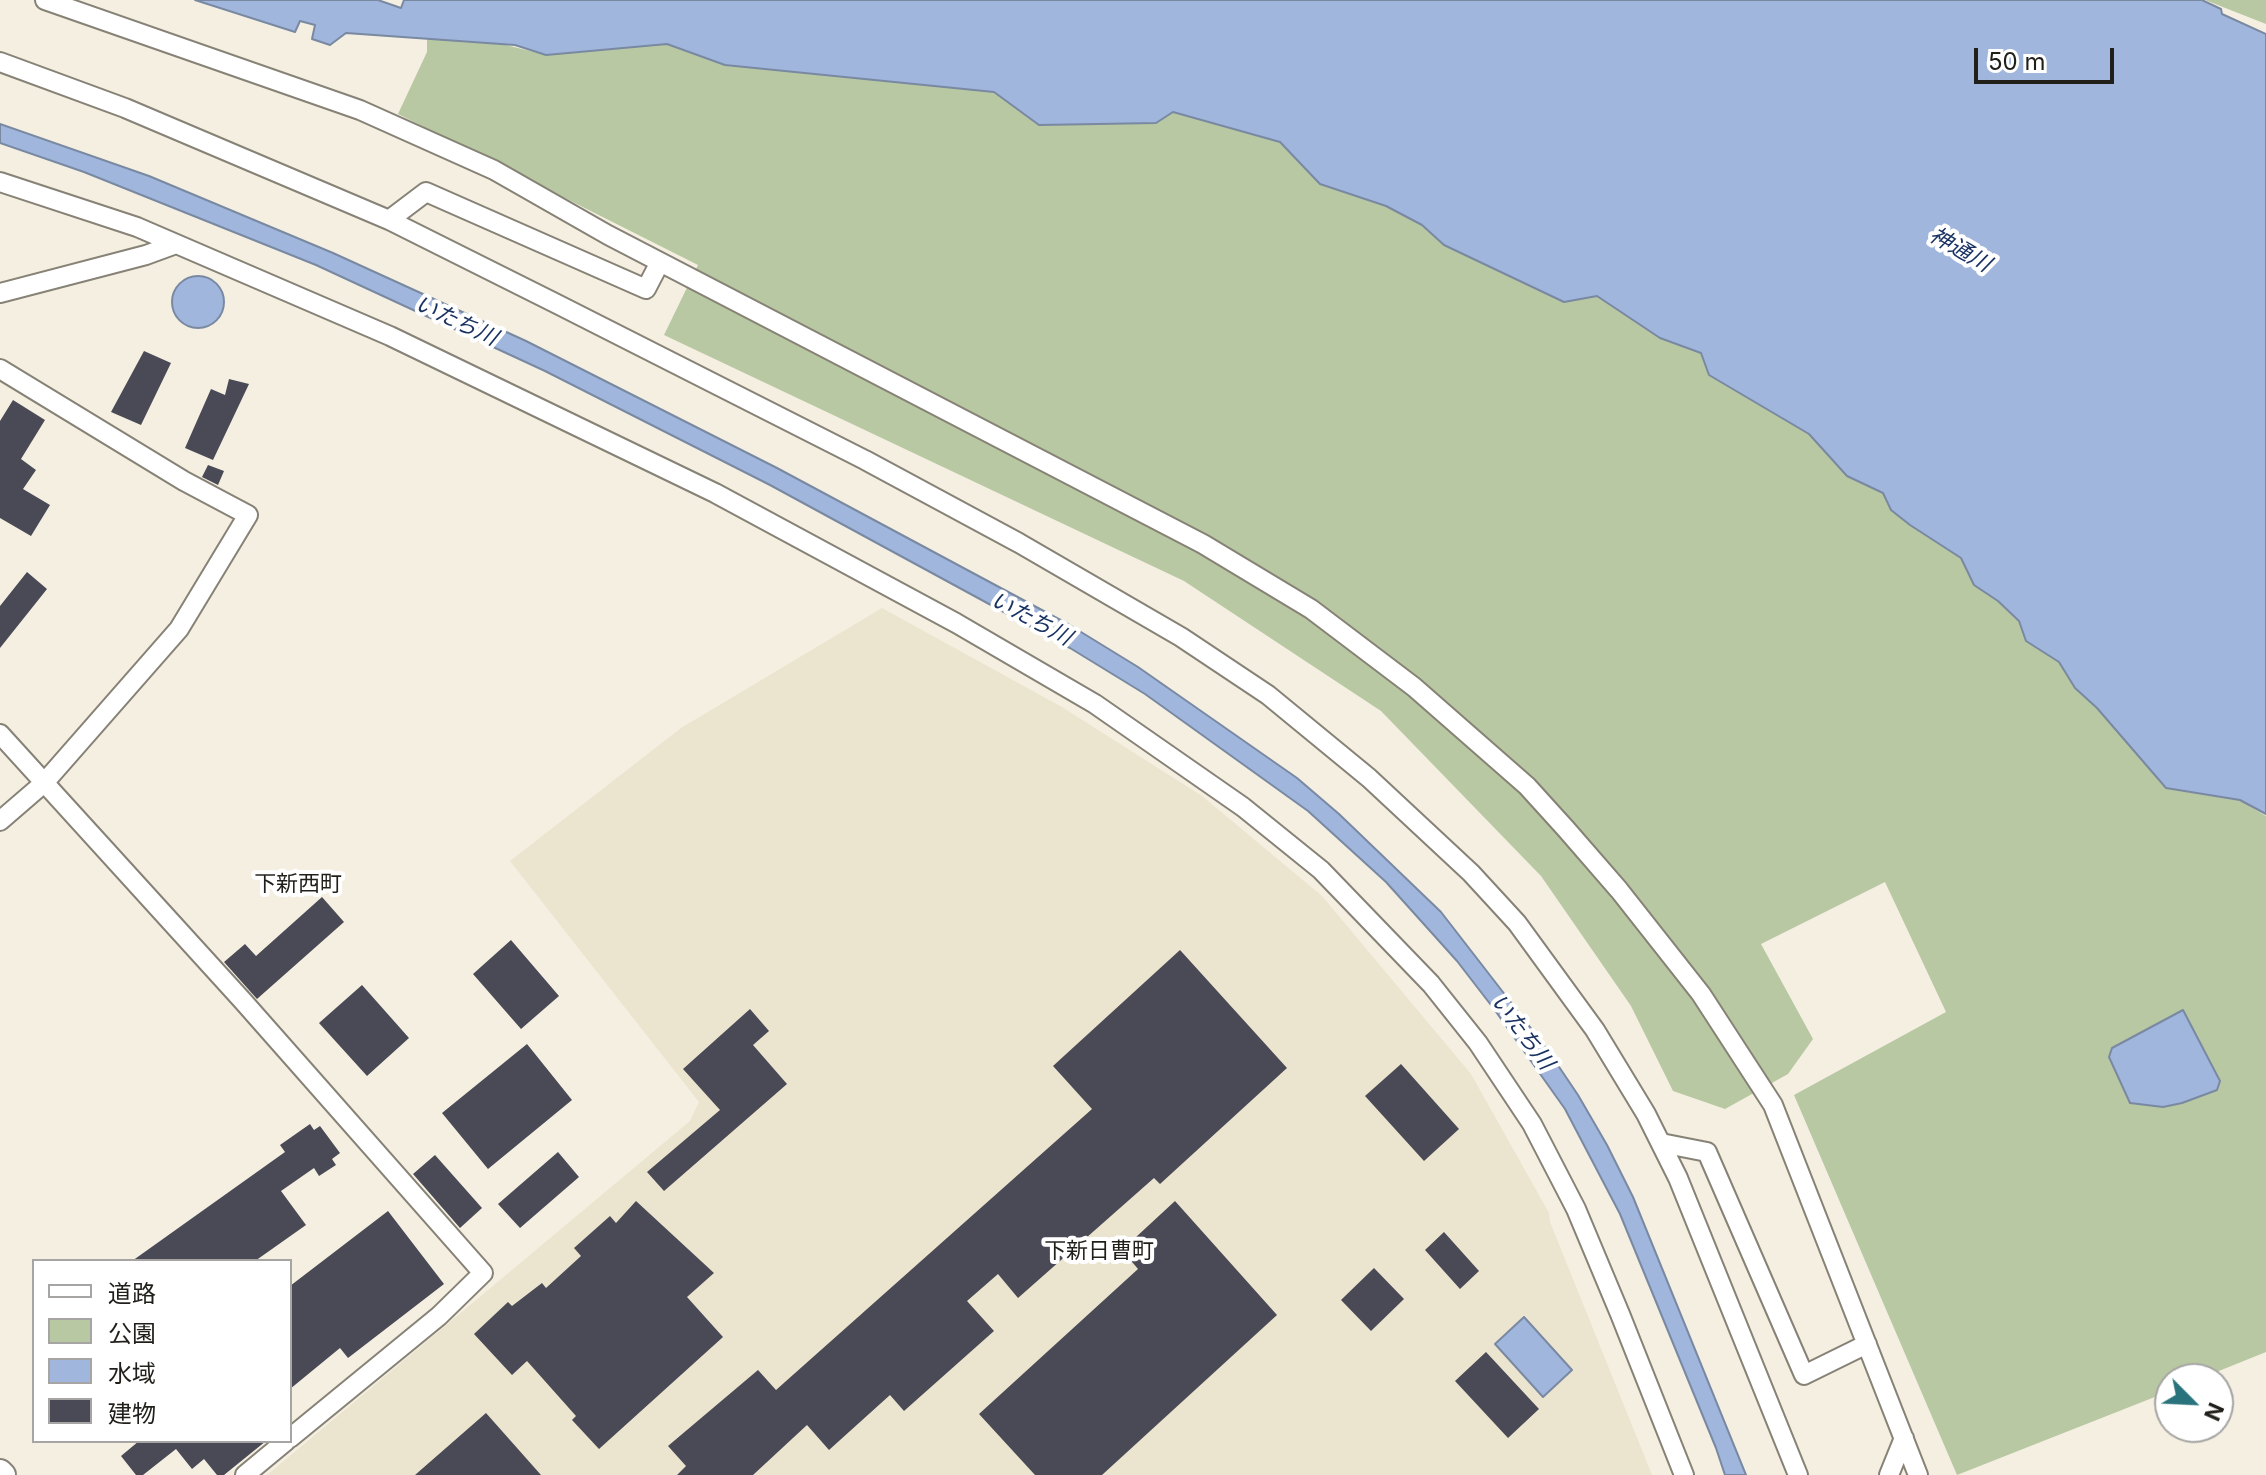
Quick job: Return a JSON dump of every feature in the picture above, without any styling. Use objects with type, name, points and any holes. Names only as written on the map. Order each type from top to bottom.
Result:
[{"type":"street","points":[[45,0],[360,110],[494,170],[608,235],[1189,536],[1311,609],[1414,687],[1527,786],[1619,890],[1701,994],[1773,1105],[1918,1475]]},
{"type":"street","points":[[0,62],[125,108],[389,220],[780,416],[1019,543],[1181,637],[1268,695],[1369,778],[1471,873],[1517,923],[1595,1030],[1646,1114],[1678,1178],[1798,1475]]},
{"type":"street","points":[[0,182],[137,227],[390,336],[715,493],[956,623],[1095,704],[1243,807],[1321,870],[1431,984],[1478,1043],[1532,1124],[1576,1209],[1684,1475]]},
{"type":"street","points":[[389,220],[426,192],[646,289],[660,262]]},
{"type":"street","points":[[0,293],[146,255],[176,244]]},
{"type":"street","points":[[0,369],[184,481],[248,515],[179,629],[44,783],[0,821]]},
{"type":"street","points":[[0,734],[242,1000],[483,1273],[439,1316],[292,1437]]},
{"type":"street","points":[[1661,1143],[1707,1152],[1804,1375],[1867,1344]]},
{"type":"street","points":[[1889,1475],[1904,1438]]},
{"type":"street","points":[[245,1475],[284,1443]]},
{"type":"shaded area","points":[[882,608],[1062,707],[1202,796],[1322,896],[1471,1074],[1549,1213],[1652,1475],[267,1475],[690,1121],[699,1102],[510,861],[681,728]]},
{"type":"green space","points":[[2205,0],[2266,0],[2266,24]]},
{"type":"green space","points":[[427,37],[502,44],[546,55],[667,43],[725,65],[994,92],[1039,125],[1172,112],[1281,142],[1320,184],[1386,206],[1422,225],[1444,245],[1564,302],[1597,296],[1660,338],[1701,353],[1710,375],[1809,434],[1847,476],[1883,493],[1891,510],[1961,558],[1974,585],[1998,601],[2019,621],[2026,641],[2059,662],[2075,688],[2097,708],[2165,788],[2240,800],[2266,816],[2266,1352],[2234,1365],[2154,1363],[2154,1397],[1957,1475],[1794,1095],[1946,1012],[1885,882],[1761,944],[1813,1039],[1788,1074],[1725,1109],[1673,1091],[1631,1006],[1541,876],[1381,711],[1184,581],[664,335],[698,265],[398,114],[427,52]]},
{"type":"water","name":"神通川","points":[[195,0],[378,0],[401,8],[404,0],[2202,0],[2221,9],[2222,14],[2266,34],[2266,814],[2240,800],[2166,788],[2097,708],[2075,688],[2059,662],[2026,641],[2019,621],[1998,601],[1974,585],[1961,558],[1891,510],[1883,493],[1847,476],[1809,434],[1709,375],[1701,353],[1660,338],[1597,296],[1564,302],[1444,245],[1422,225],[1386,206],[1320,184],[1280,142],[1173,112],[1156,123],[1039,125],[994,92],[725,65],[667,44],[546,55],[515,45],[346,33],[330,45],[312,39],[315,25],[300,21],[295,32]]},
{"type":"water","name":"いたち川","points":[[0,124],[149,176],[333,253],[526,341],[777,468],[1068,624],[1138,667],[1297,778],[1441,912],[1547,1049],[1578,1095],[1633,1197],[1746,1475],[1725,1475],[1620,1214],[1565,1109],[1457,961],[1386,882],[1308,811],[1145,694],[1070,648],[770,485],[545,371],[316,265],[84,172],[0,143]]},
{"type":"water","points":[[198,276],[217,283],[224,302],[217,321],[198,328],[179,321],[172,302],[179,283]]},
{"type":"water","points":[[2183,1010],[2220,1081],[2217,1090],[2163,1107],[2130,1103],[2109,1057],[2112,1048]]},
{"type":"water","points":[[1524,1317],[1572,1370],[1543,1397],[1495,1344]]},
{"type":"building","points":[[144,351],[171,363],[141,425],[111,412]]},
{"type":"building","points":[[229,379],[249,384],[213,460],[185,448],[211,389],[225,395]]},
{"type":"building","points":[[13,400],[45,420],[21,459],[36,470],[23,489],[50,505],[31,536],[0,518],[0,421]]},
{"type":"building","points":[[208,465],[224,471],[218,485],[202,477]]},
{"type":"building","points":[[27,572],[47,589],[0,648],[0,606]]},
{"type":"building","points":[[322,897],[344,922],[257,999],[224,962],[245,944],[256,956]]},
{"type":"building","points":[[511,940],[559,996],[521,1029],[473,974]]},
{"type":"building","points":[[1180,950],[1287,1068],[1160,1184],[1154,1178],[1018,1298],[998,1274],[967,1301],[994,1331],[904,1411],[890,1395],[829,1450],[807,1425],[753,1475],[677,1475],[686,1466],[668,1446],[758,1370],[776,1390],[1092,1109],[1053,1066]]},
{"type":"building","points":[[362,985],[409,1038],[367,1076],[319,1023]]},
{"type":"building","points":[[750,1009],[769,1031],[753,1045],[787,1084],[664,1191],[647,1172],[720,1110],[683,1069]]},
{"type":"building","points":[[527,1044],[572,1100],[488,1169],[442,1113]]},
{"type":"building","points":[[1401,1064],[1459,1129],[1424,1161],[1365,1096]]},
{"type":"building","points":[[310,1124],[314,1130],[320,1126],[340,1153],[332,1159],[336,1165],[319,1176],[314,1168],[281,1191],[306,1225],[258,1259],[135,1259],[285,1152],[280,1145]]},
{"type":"building","points":[[558,1152],[579,1177],[520,1228],[498,1204]]},
{"type":"building","points":[[435,1155],[482,1208],[460,1228],[413,1174]]},
{"type":"building","points":[[636,1201],[714,1273],[687,1297],[723,1337],[599,1449],[572,1420],[576,1416],[527,1361],[512,1375],[474,1334],[508,1302],[512,1306],[542,1283],[546,1288],[581,1256],[574,1248],[610,1216],[616,1223]]},
{"type":"building","points":[[1175,1201],[1277,1315],[1102,1475],[1035,1475],[979,1414],[1138,1269],[1122,1250]]},
{"type":"building","points":[[388,1211],[444,1284],[348,1358],[340,1348],[292,1387],[292,1284]]},
{"type":"building","points":[[1444,1232],[1479,1271],[1460,1289],[1425,1250]]},
{"type":"building","points":[[1374,1268],[1404,1299],[1371,1331],[1341,1300]]},
{"type":"building","points":[[1486,1352],[1539,1409],[1508,1438],[1455,1381]]},
{"type":"building","points":[[486,1413],[541,1475],[415,1475]]},
{"type":"building","points":[[137,1443],[264,1443],[224,1475],[217,1475],[204,1459],[192,1469],[176,1449],[143,1475],[136,1475],[121,1456]]},
{"type":"district","name":"下新西町","points":[[298,884]]},
{"type":"district","name":"下新日曹町","points":[[1099,1251]]}]
